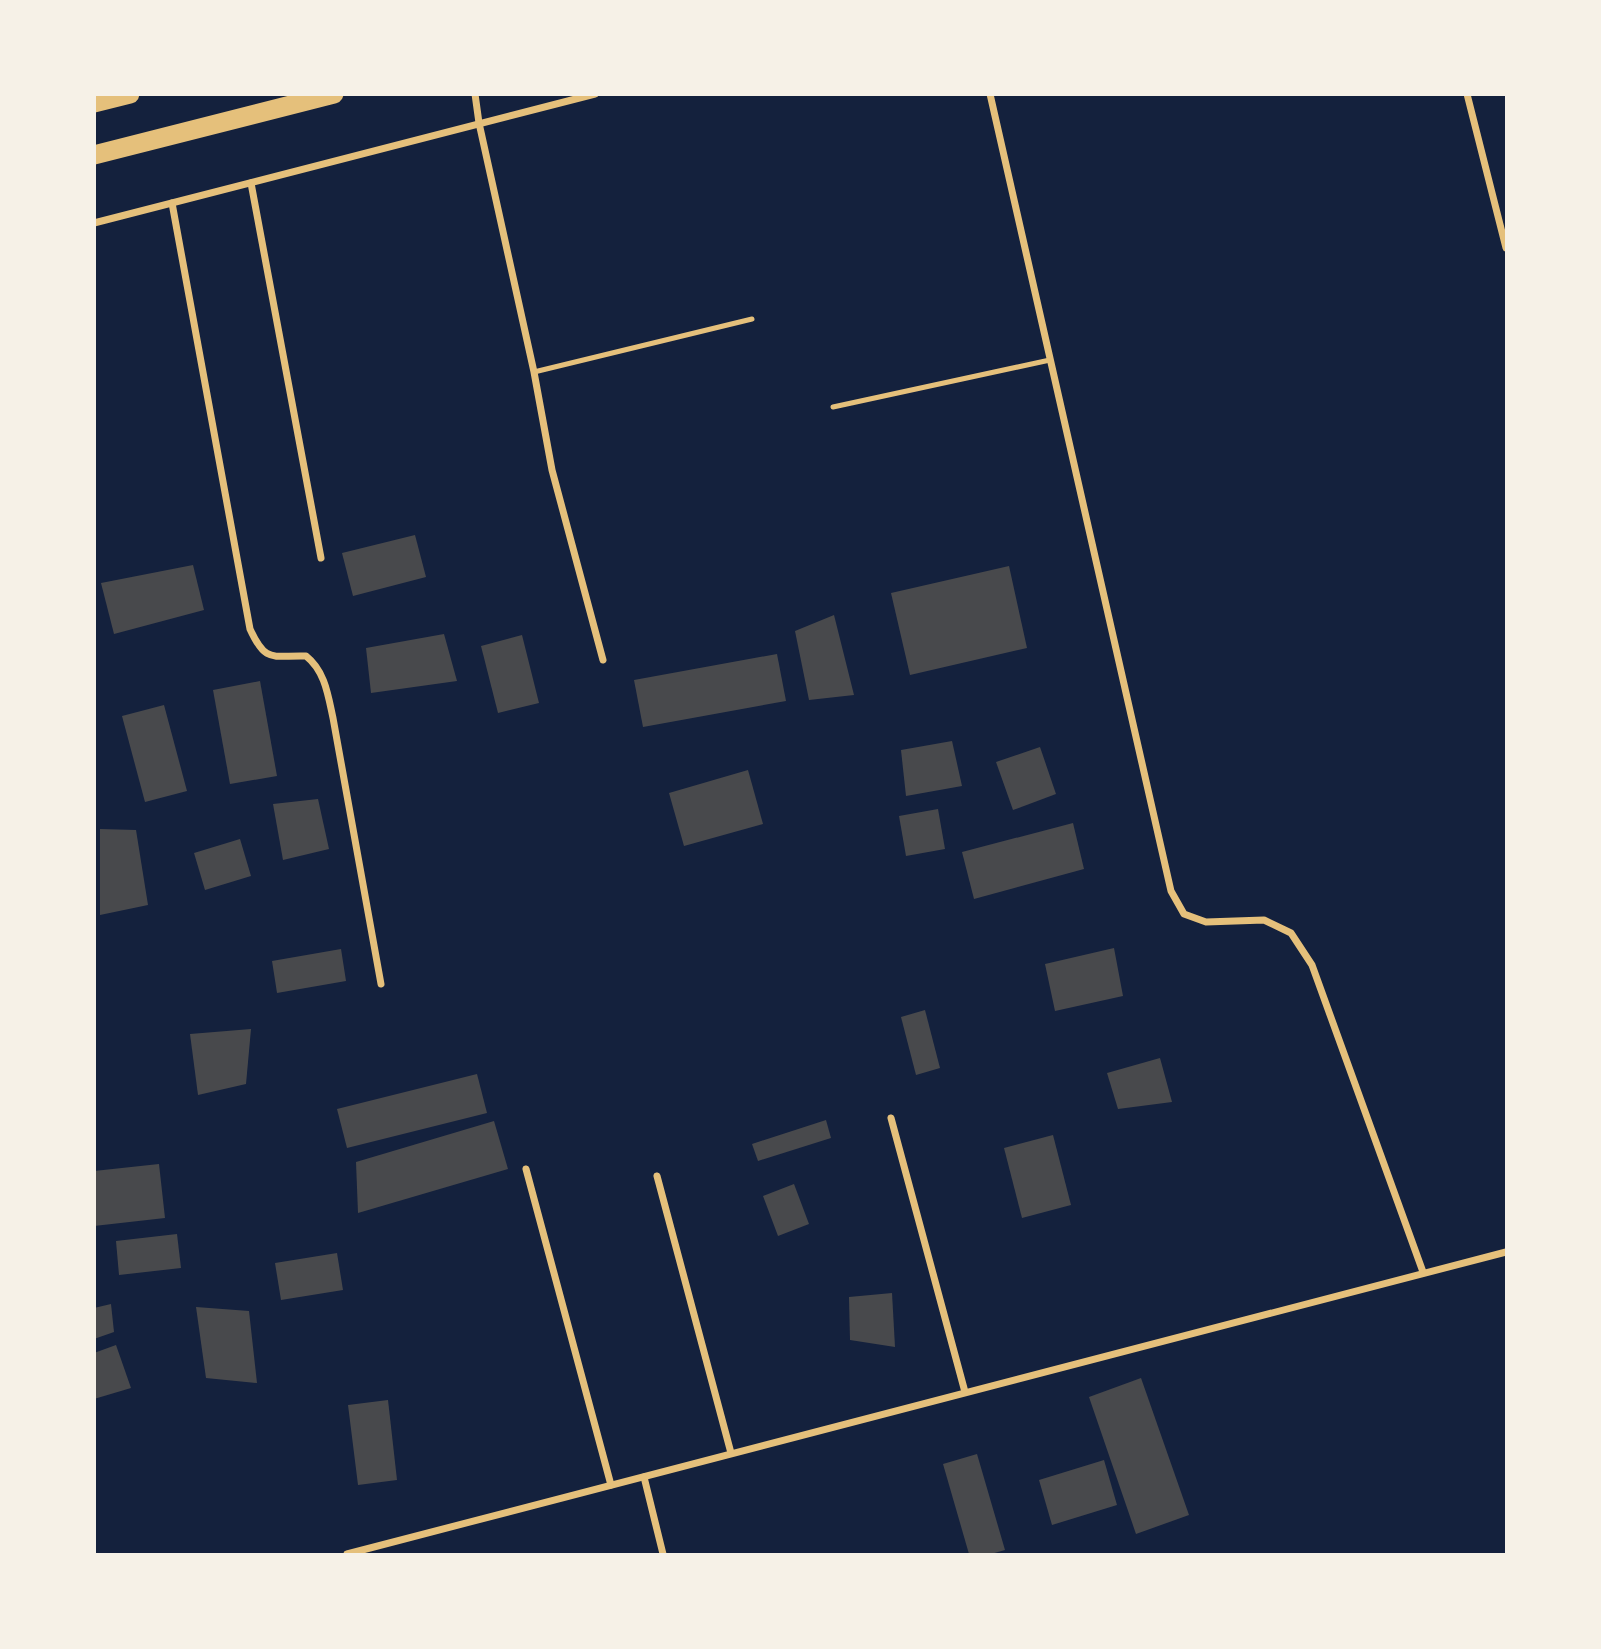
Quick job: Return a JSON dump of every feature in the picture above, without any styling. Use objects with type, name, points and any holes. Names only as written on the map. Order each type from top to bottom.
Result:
[{"type":"highway","points":[[94,103],[130,94]]},
{"type":"highway","points":[[94,155],[334,94]]},
{"type":"street","points":[[475,94],[552,470],[603,660]]},
{"type":"street","points":[[94,223],[596,94]]},
{"type":"street","points":[[989,94],[1171,891],[1184,914],[1206,922],[1264,920],[1291,933],[1312,965],[1423,1272]]},
{"type":"street","points":[[1467,94],[1507,248]]},
{"type":"street","points":[[251,183],[320,558]]},
{"type":"street","points":[[172,203],[250,629],[258,647],[272,657],[306,656],[316,664],[324,680],[336,732],[381,984]]},
{"type":"street","points":[[891,1118],[965,1392]]},
{"type":"street","points":[[526,1170],[611,1485]]},
{"type":"street","points":[[657,1176],[731,1453]]},
{"type":"street","points":[[347,1555],[1507,1252]]},
{"type":"street","points":[[643,1477],[663,1555]]},
{"type":"lane","points":[[534,372],[752,319]]},
{"type":"lane","points":[[833,407],[1050,360]]},
{"type":"building","points":[[415,535],[426,577],[353,596],[342,553]]},
{"type":"building","points":[[193,565],[204,610],[114,634],[101,583]]},
{"type":"building","points":[[1009,566],[1027,648],[910,675],[891,593]]},
{"type":"building","points":[[834,615],[854,695],[809,700],[795,631]]},
{"type":"building","points":[[444,634],[457,681],[371,693],[366,648]]},
{"type":"building","points":[[522,635],[539,703],[498,713],[481,646]]},
{"type":"building","points":[[777,654],[786,701],[643,727],[634,680]]},
{"type":"building","points":[[260,681],[277,776],[230,784],[213,690]]},
{"type":"building","points":[[164,705],[187,791],[145,802],[122,716]]},
{"type":"building","points":[[952,741],[962,786],[906,796],[901,750]]},
{"type":"building","points":[[1040,747],[1056,794],[1013,810],[996,762]]},
{"type":"building","points":[[748,770],[763,824],[684,846],[669,793]]},
{"type":"building","points":[[318,799],[329,849],[283,860],[273,804]]},
{"type":"building","points":[[938,809],[945,849],[906,856],[899,816]]},
{"type":"building","points":[[1073,823],[1084,869],[974,899],[962,852]]},
{"type":"building","points":[[100,829],[136,830],[148,905],[100,915]]},
{"type":"building","points":[[240,839],[251,876],[205,890],[194,853]]},
{"type":"building","points":[[1114,948],[1123,996],[1055,1011],[1045,964]]},
{"type":"building","points":[[341,949],[346,981],[277,993],[272,961]]},
{"type":"building","points":[[925,1010],[940,1068],[916,1075],[901,1017]]},
{"type":"building","points":[[251,1029],[246,1084],[198,1095],[190,1034]]},
{"type":"building","points":[[1160,1058],[1172,1102],[1118,1109],[1107,1073]]},
{"type":"building","points":[[477,1074],[487,1113],[347,1148],[337,1109]]},
{"type":"building","points":[[826,1120],[831,1138],[758,1161],[752,1144]]},
{"type":"building","points":[[494,1121],[508,1169],[358,1213],[356,1162]]},
{"type":"building","points":[[1053,1135],[1071,1205],[1022,1218],[1004,1148]]},
{"type":"building","points":[[159,1164],[165,1218],[94,1226],[94,1171]]},
{"type":"building","points":[[794,1184],[809,1224],[778,1236],[763,1196]]},
{"type":"building","points":[[177,1234],[181,1268],[119,1275],[116,1241]]},
{"type":"building","points":[[337,1253],[343,1290],[281,1300],[275,1263]]},
{"type":"building","points":[[892,1293],[895,1347],[850,1340],[849,1297]]},
{"type":"building","points":[[111,1304],[114,1332],[94,1339],[94,1308]]},
{"type":"building","points":[[196,1307],[249,1311],[257,1383],[206,1378]]},
{"type":"building","points":[[116,1345],[131,1388],[94,1399],[94,1353]]},
{"type":"building","points":[[1141,1378],[1189,1515],[1136,1534],[1089,1397]]},
{"type":"building","points":[[388,1400],[397,1480],[358,1485],[348,1405]]},
{"type":"building","points":[[977,1454],[1005,1550],[991,1554],[969,1554],[943,1464]]},
{"type":"building","points":[[1104,1460],[1117,1505],[1052,1525],[1039,1480]]}]
